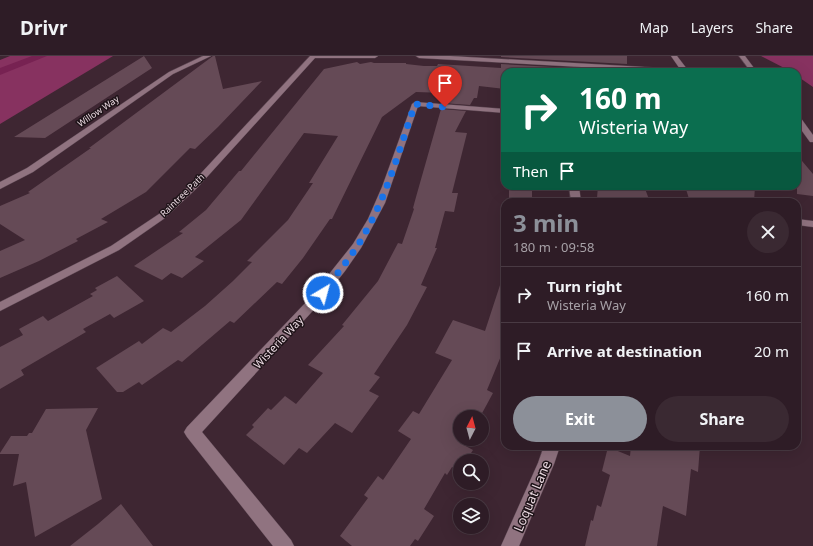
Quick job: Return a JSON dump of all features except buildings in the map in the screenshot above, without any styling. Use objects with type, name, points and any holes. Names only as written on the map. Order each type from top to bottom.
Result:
[{"type":"street","name":"Willow Way","points":[[0,186],[30,170],[171,73],[208,56]]},
{"type":"street","points":[[313,56],[375,56]]},
{"type":"street","name":"Raintree Path","points":[[0,308],[115,248],[162,216],[194,186],[313,56]]},
{"type":"street","points":[[419,56],[632,68]]},
{"type":"street","points":[[674,56],[683,68]]},
{"type":"street","points":[[742,56],[751,68]]},
{"type":"street","name":"Wisteria Way","points":[[285,546],[192,432],[323,293],[354,251],[366,233],[381,201],[415,104],[501,111]]},
{"type":"street","points":[[801,124],[810,136]]},
{"type":"street","points":[[801,222],[813,224]]},
{"type":"street","name":"Loquat Lane","points":[[510,546],[551,450]]},
{"type":"shaded area","points":[[10,56],[113,56],[0,124],[0,60]]},
{"type":"shaded area","points":[[32,56],[47,56],[0,75],[0,68]]},
{"type":"shaded area","points":[[761,56],[813,56],[813,87],[801,79],[801,68],[784,68]]},
{"type":"route","points":[[323,293],[366,233],[381,201],[415,104],[445,107]]}]
